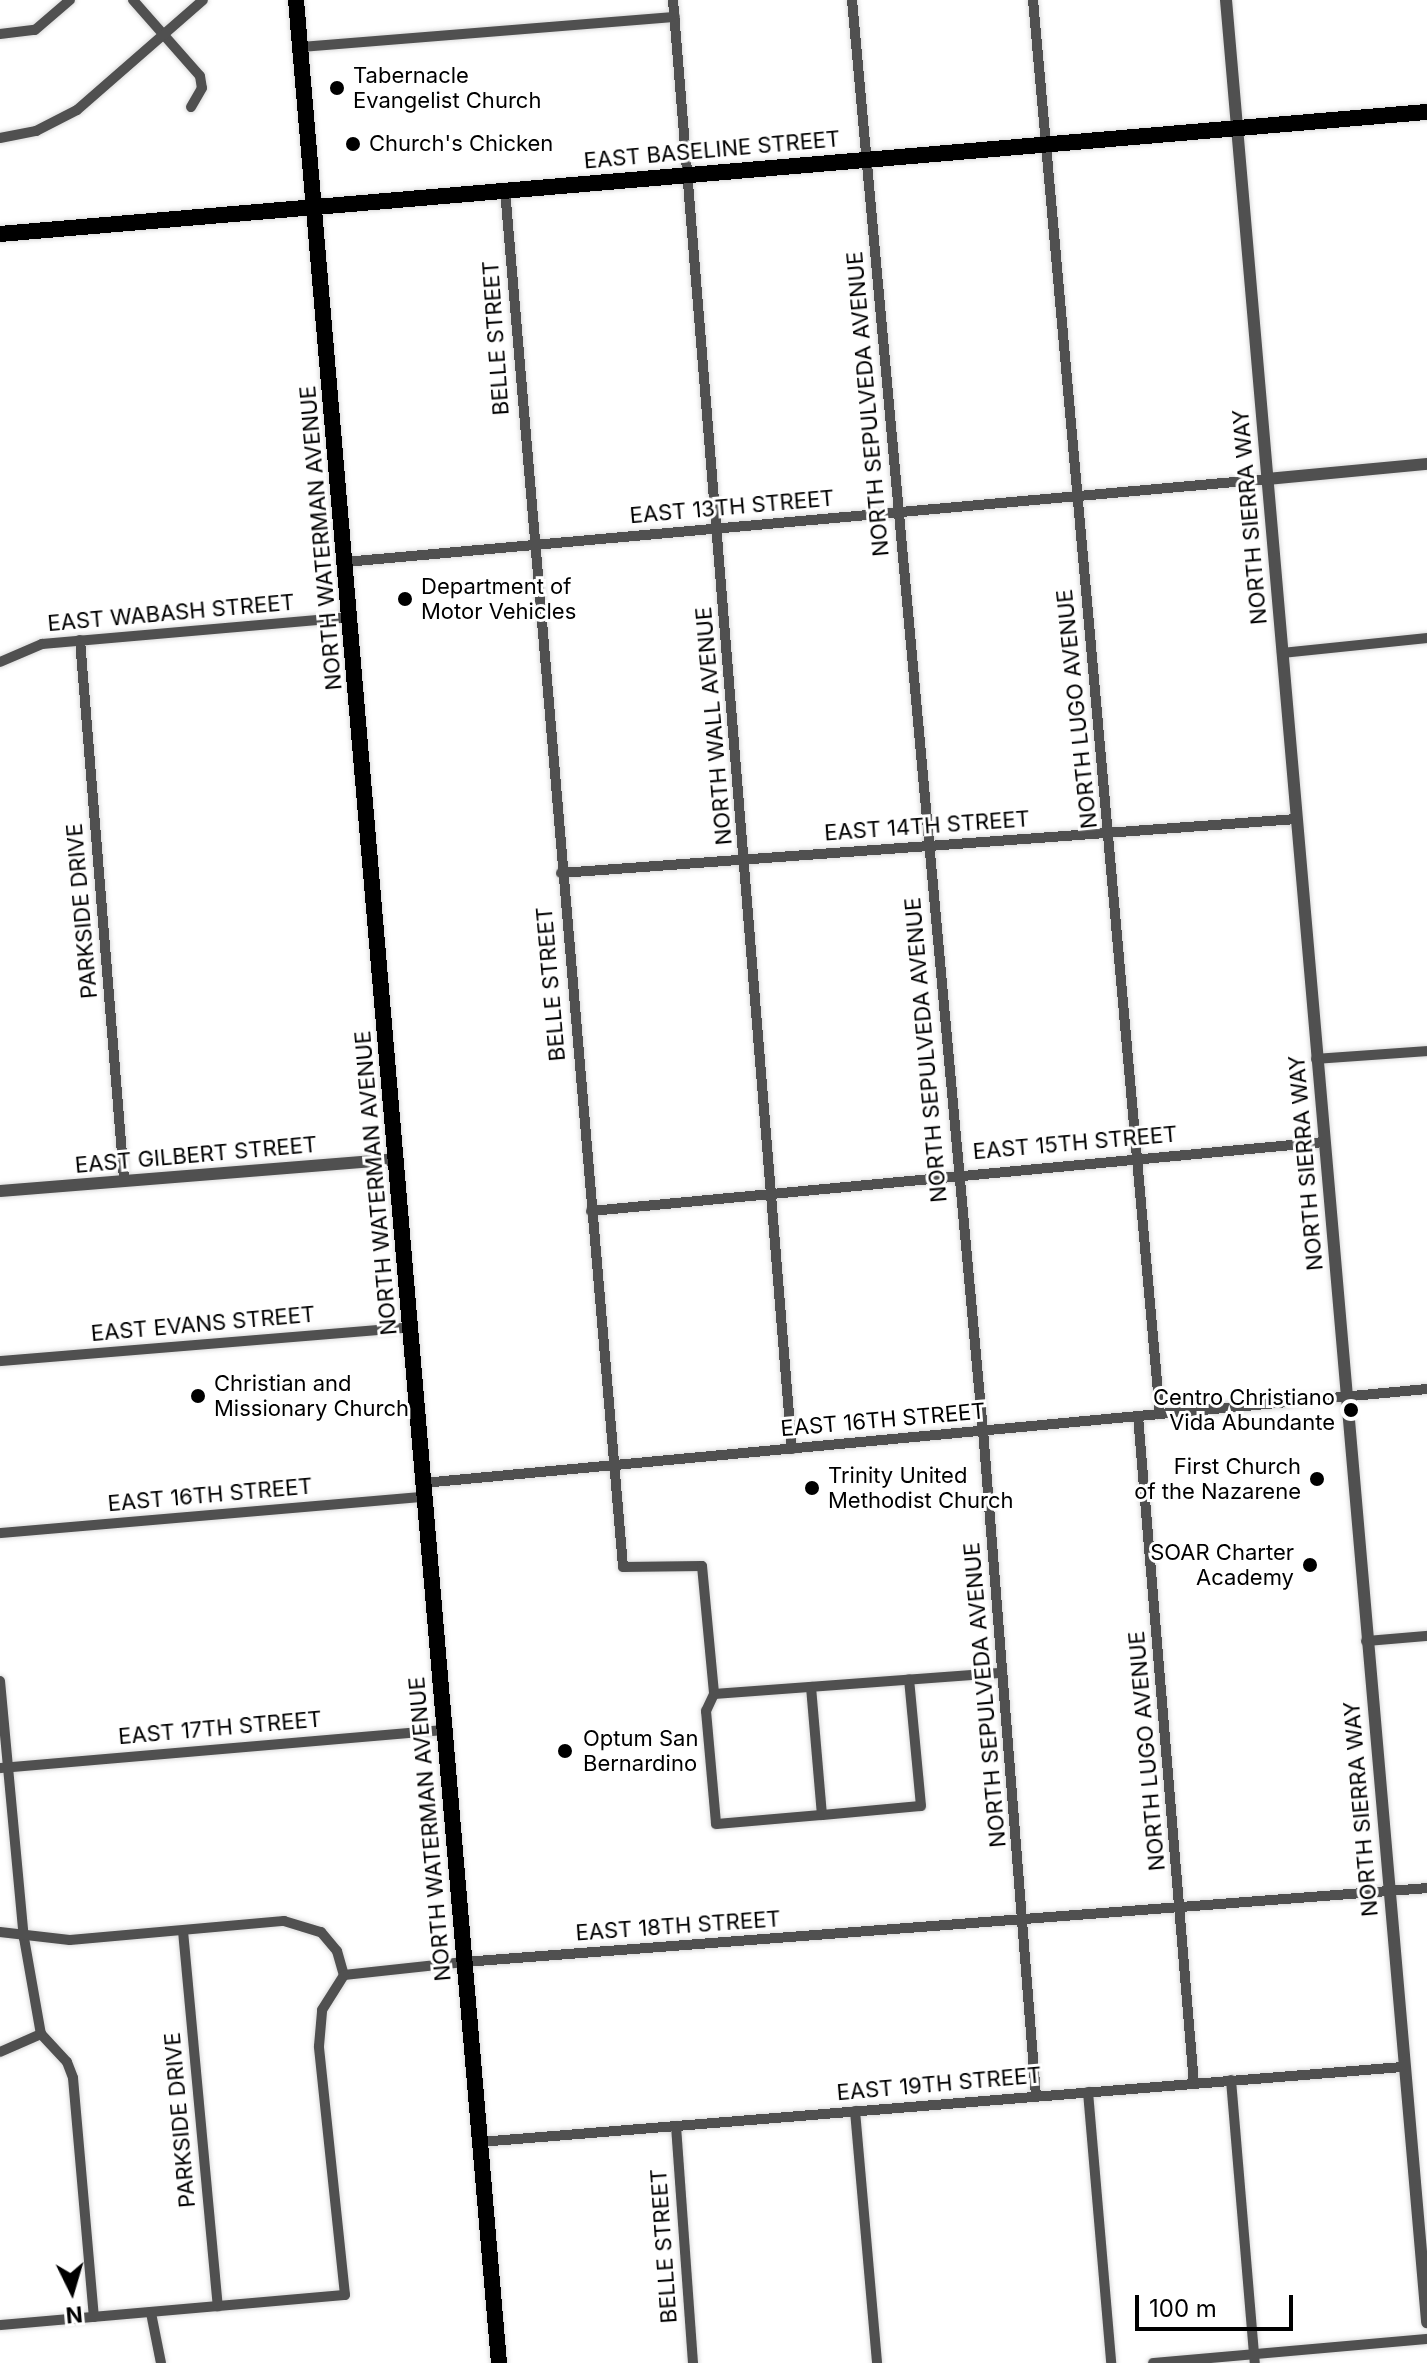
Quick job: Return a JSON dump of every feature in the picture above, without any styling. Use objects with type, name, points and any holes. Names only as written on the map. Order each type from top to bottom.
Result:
[{"type":"main road","name":"NORTH WATERMAN AVENUE","points":[[296,0],[499,2363]]},
{"type":"main road","name":"EAST BASELINE STREET","points":[[0,234],[1427,112]]},
{"type":"street","points":[[0,34],[35,30],[70,0]]},
{"type":"street","points":[[133,0],[200,76],[199,97],[191,107]]},
{"type":"street","points":[[0,138],[36,131],[77,110],[203,0]]},
{"type":"street","name":"NORTH WALL AVENUE","points":[[673,0],[774,1196],[792,1449]]},
{"type":"street","name":"NORTH SEPULVEDA AVENUE","points":[[852,0],[956,1172],[983,1430],[1025,1922],[1036,2096]]},
{"type":"street","name":"NORTH LUGO AVENUE","points":[[1033,0],[1160,1414]]},
{"type":"street","name":"NORTH SIERRA WAY","points":[[1226,0],[1402,2067],[1427,2322]]},
{"type":"street","points":[[300,47],[675,17]]},
{"type":"street","name":"BELLE STREET","points":[[505,190],[532,545],[623,1567],[702,1566],[714,1694]]},
{"type":"street","points":[[1267,479],[1427,464]]},
{"type":"street","name":"EAST 13TH STREET","points":[[345,562],[1267,479]]},
{"type":"street","name":"EAST WABASH STREET","points":[[0,662],[42,644],[349,617]]},
{"type":"street","points":[[1282,653],[1427,638]]},
{"type":"street","name":"PARKSIDE DRIVE","points":[[80,640],[124,1179]]},
{"type":"street","name":"EAST 14TH STREET","points":[[561,873],[1296,819]]},
{"type":"street","points":[[1316,1059],[1427,1051]]},
{"type":"street","name":"EAST 15TH STREET","points":[[591,1211],[774,1196],[956,1172],[1323,1142]]},
{"type":"street","name":"EAST GILBERT STREET","points":[[0,1191],[396,1159]]},
{"type":"street","name":"EAST EVANS STREET","points":[[0,1361],[410,1327]]},
{"type":"street","name":"EAST 16TH STREET","points":[[0,1533],[423,1490],[614,1465],[1427,1389]]},
{"type":"street","name":"NORTH LUGO AVENUE","points":[[1138,1416],[1194,2084]]},
{"type":"street","points":[[1366,1641],[1427,1636]]},
{"type":"street","points":[[909,1680],[921,1806],[716,1824],[706,1711],[714,1694],[1002,1673]]},
{"type":"street","points":[[0,1681],[4,1767],[24,1938],[41,2034],[67,2062],[73,2078],[94,2317]]},
{"type":"street","points":[[811,1687],[822,1815]]},
{"type":"street","name":"EAST 17TH STREET","points":[[4,1767],[444,1730]]},
{"type":"street","name":"EAST 18TH STREET","points":[[344,1975],[464,1962],[1025,1922],[1427,1888]]},
{"type":"street","points":[[0,1932],[24,1938],[70,1940],[284,1921],[321,1932],[337,1951],[344,1975],[322,2010],[319,2046],[345,2295],[0,2325]]},
{"type":"street","name":"PARKSIDE DRIVE","points":[[183,1931],[218,2306]]},
{"type":"street","points":[[0,2052],[41,2034]]},
{"type":"street","name":"EAST 19TH STREET","points":[[480,2142],[1402,2067]]},
{"type":"street","points":[[1231,2080],[1254,2358]]},
{"type":"street","points":[[1088,2092],[1111,2363]]},
{"type":"street","points":[[855,2111],[877,2363]]},
{"type":"street","name":"BELLE STREET","points":[[676,2126],[693,2363]]},
{"type":"street","points":[[151,2313],[161,2363]]},
{"type":"street","points":[[1153,2363],[1254,2358],[1427,2339]]},
{"type":"place","name":"Tabernacle Evangelist Church","points":[[337,88]]},
{"type":"place","name":"Church's Chicken","points":[[353,144]]},
{"type":"place","name":"Department of Motor Vehicles","points":[[405,599]]},
{"type":"place","name":"Christian and Missionary Church","points":[[198,1396]]},
{"type":"place","name":"Centro Christiano Vida Abundante","points":[[1351,1410]]},
{"type":"place","name":"First Church of the Nazarene","points":[[1317,1479]]},
{"type":"place","name":"Trinity United Methodist Church","points":[[812,1488]]},
{"type":"place","name":"SOAR Charter Academy","points":[[1310,1565]]},
{"type":"place","name":"Optum San Bernardino","points":[[565,1751]]}]
